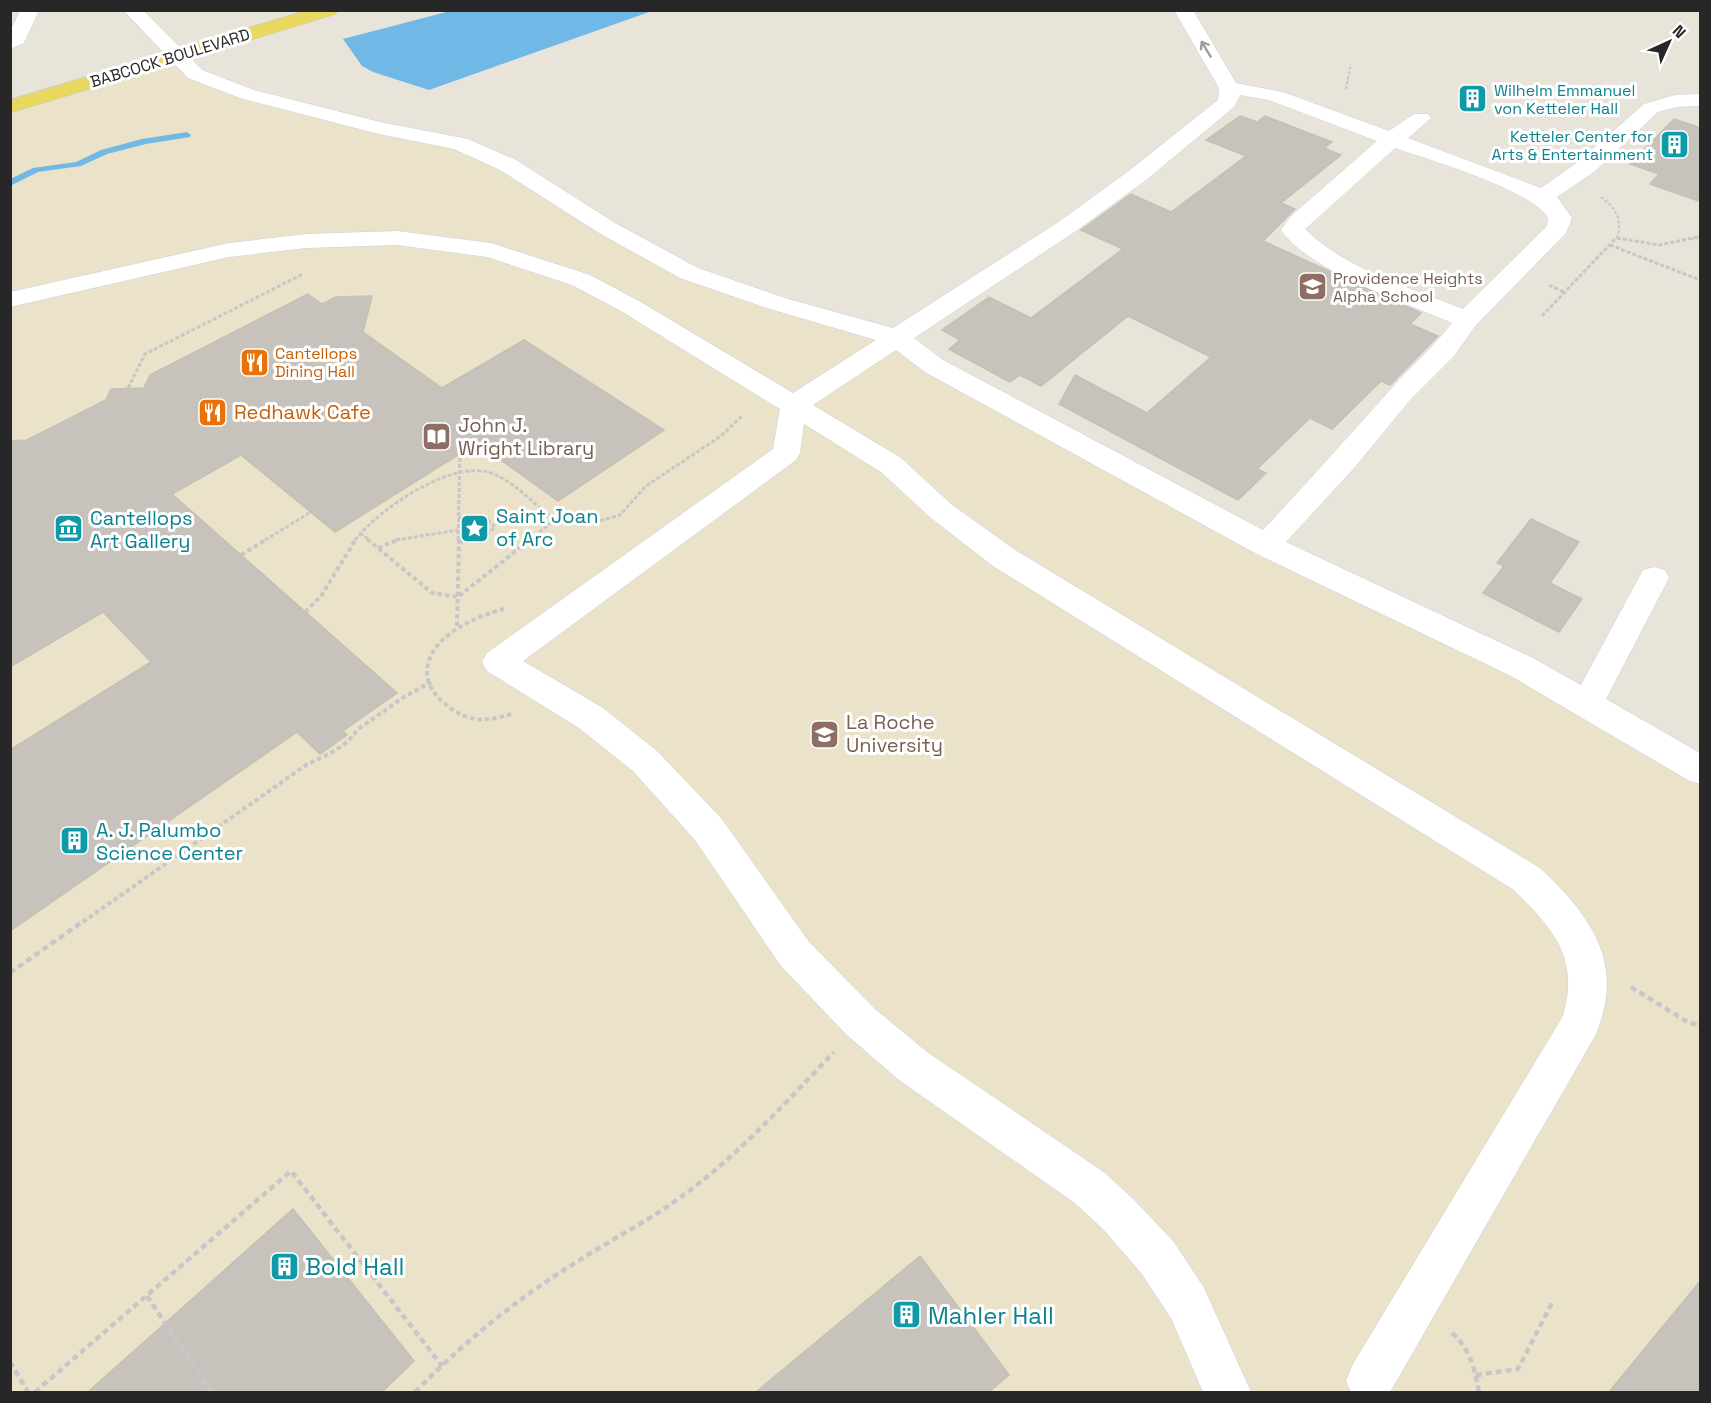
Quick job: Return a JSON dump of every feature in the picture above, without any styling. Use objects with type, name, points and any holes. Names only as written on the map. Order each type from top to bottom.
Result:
[{"type":"main road","name":"BABCOCK BOULEVARD","points":[[10,107],[330,10]]},
{"type":"street","points":[[10,43],[17,39],[30,10]]},
{"type":"street","points":[[132,10],[195,74],[247,94],[380,128],[460,144],[508,165],[607,228],[689,273],[779,304],[895,337],[934,366],[1266,545],[1522,667],[1701,770]]},
{"type":"street","points":[[1183,10],[1228,88],[1230,96],[1227,103],[1138,175],[1068,226],[794,405],[786,453],[498,662],[591,718],[645,761],[708,829],[795,954],[861,1022],[913,1065],[1090,1188],[1118,1214],[1158,1258],[1188,1304],[1227,1392]]},
{"type":"street","points":[[1228,88],[1258,91],[1276,96],[1543,197],[1552,204],[1560,218],[1557,228],[1467,320],[1445,350],[1401,394],[1345,460],[1266,545]]},
{"type":"street","points":[[1543,197],[1586,167],[1651,108],[1675,101],[1701,100]]},
{"type":"street","points":[[1421,118],[1392,139],[1298,222],[1293,230],[1299,239],[1332,261],[1467,320]]},
{"type":"street","points":[[10,300],[200,256],[265,245],[368,238],[445,242],[490,250],[580,280],[630,306],[891,465],[956,524],[1004,558],[1527,879],[1560,910],[1579,939],[1590,973],[1590,1000],[1581,1023],[1371,1381]]},
{"type":"street","points":[[1587,704],[1654,578]]},
{"type":"path","points":[[1542,316],[1617,238],[1621,228],[1617,209],[1596,194]]},
{"type":"path","points":[[1617,238],[1641,245],[1658,246],[1701,237]]},
{"type":"path","points":[[1610,245],[1701,280]]},
{"type":"path","points":[[128,388],[145,354],[313,269]]},
{"type":"path","points":[[305,612],[317,602],[360,533],[385,512],[459,471],[477,468],[492,473],[554,520],[597,523],[614,519],[628,510],[644,487],[717,440],[751,409],[794,405]]},
{"type":"path","points":[[457,627],[460,454]]},
{"type":"path","points":[[241,555],[311,512]]},
{"type":"path","points":[[458,518],[481,515],[487,517],[495,527],[481,540],[458,542]]},
{"type":"path","points":[[360,533],[432,593],[458,597],[476,585],[554,520]]},
{"type":"path","points":[[378,548],[402,538],[458,530]]},
{"type":"path","points":[[10,973],[306,765],[430,682]]},
{"type":"path","points":[[1590,973],[1627,985],[1689,1023],[1701,1025]]},
{"type":"path","points":[[414,1392],[511,1308],[576,1262],[661,1212],[723,1162],[779,1109],[861,1022]]},
{"type":"path","points":[[35,1392],[291,1171],[442,1366]]},
{"type":"path","points":[[147,1296],[211,1392]]},
{"type":"path","points":[[1476,1375],[1518,1369],[1553,1301]]},
{"type":"path","points":[[1416,1305],[1464,1342],[1476,1375],[1479,1392]]},
{"type":"path","points":[[10,1362],[28,1392]]},
{"type":"shaded area","name":"La Roche University","points":[[175,56],[247,94],[460,144],[689,273],[895,337],[1700,770],[1700,1392],[11,1392],[11,107]]},
{"type":"water","points":[[454,10],[652,11],[429,90],[373,72],[362,66],[343,39]]},
{"type":"building","points":[[1240,116],[1257,122],[1265,116],[1332,142],[1324,148],[1341,155],[1281,203],[1295,209],[1263,241],[1421,313],[1410,324],[1438,336],[1390,385],[1381,381],[1332,429],[1310,418],[1257,469],[1266,473],[1238,500],[1059,404],[1075,375],[1147,413],[1211,357],[1128,316],[1041,386],[1020,375],[1010,382],[949,349],[960,340],[942,330],[989,297],[1031,318],[1123,249],[1081,230],[1131,194],[1171,212],[1246,156],[1206,140]]},
{"type":"building","name":"Ketteler Center for Arts & Entertainment","points":[[1674,119],[1701,128],[1701,202],[1650,184],[1659,174],[1630,164]]},
{"type":"building","points":[[308,294],[322,304],[336,297],[372,296],[363,332],[442,388],[524,340],[664,430],[558,501],[477,443],[335,532],[241,455],[172,494],[397,693],[343,731],[347,735],[320,754],[297,732],[10,931],[10,750],[151,662],[103,612],[10,667],[10,441],[27,440],[106,400],[111,389],[144,388],[150,375]]},
{"type":"building","points":[[1531,519],[1579,542],[1550,583],[1582,599],[1559,632],[1483,593],[1504,566],[1497,563]]},
{"type":"building","name":"Bold Hall","points":[[293,1209],[414,1361],[382,1392],[88,1392]]},
{"type":"building","name":"Mahler Hall","points":[[920,1256],[1009,1375],[989,1392],[756,1392]]},
{"type":"building","points":[[1701,1280],[1701,1392],[1609,1392]]},
{"type":"waterway","points":[[10,183],[36,170],[78,164],[104,152],[145,141],[187,135]]},
{"type":"place","name":"Wilhelm Emmanuel von Ketteler Hall","points":[[1473,99]]},
{"type":"place","name":"Ketteler Center for Arts & Entertainment","points":[[1674,145]]},
{"type":"place","name":"Providence Heights Alpha School","points":[[1312,287]]},
{"type":"place","name":"Cantellops Dining Hall","points":[[254,362]]},
{"type":"place","name":"Redhawk Cafe","points":[[213,412]]},
{"type":"place","name":"John J. Wright Library","points":[[437,437]]},
{"type":"place","name":"Saint Joan of Arc","points":[[475,528]]},
{"type":"place","name":"Cantellops Art Gallery","points":[[69,529]]},
{"type":"place","name":"La Roche University","points":[[825,734]]},
{"type":"place","name":"A. J. Palumbo Science Center","points":[[75,841]]},
{"type":"place","name":"Bold Hall","points":[[284,1266]]},
{"type":"place","name":"Mahler Hall","points":[[907,1315]]}]
